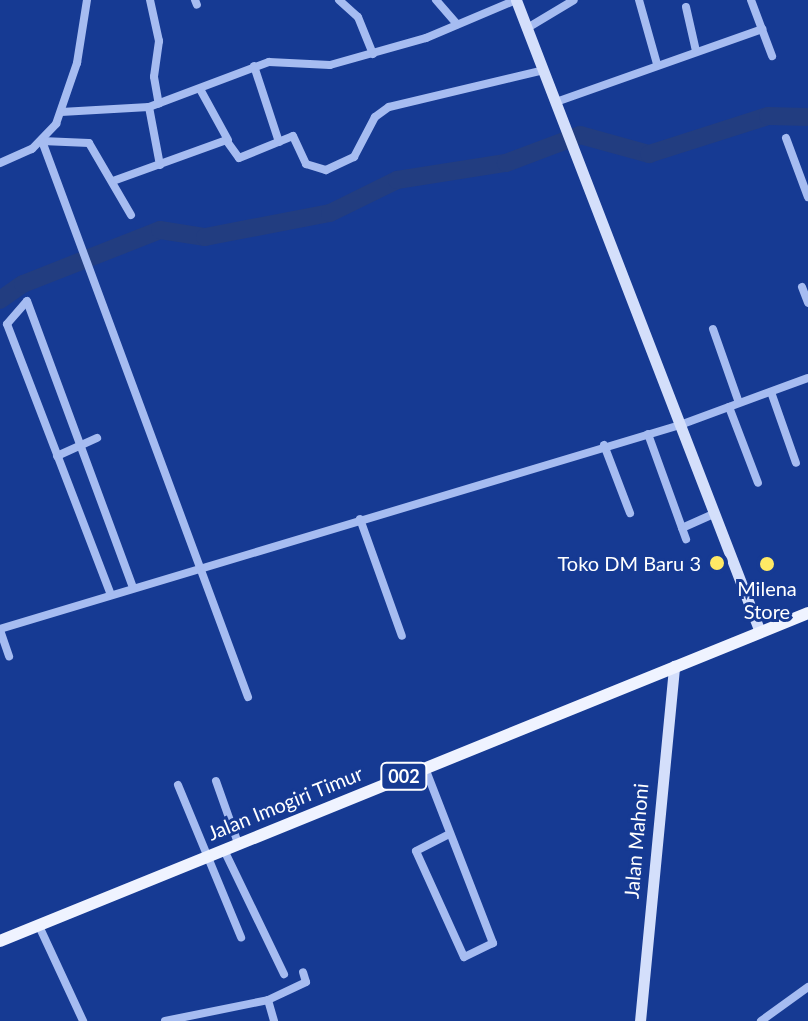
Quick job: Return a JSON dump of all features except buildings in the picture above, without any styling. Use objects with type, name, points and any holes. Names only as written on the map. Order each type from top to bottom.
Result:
[{"type":"main road","name":"Jalan Imogiri Timur","points":[[0,941],[808,613]]},
{"type":"street","points":[[42,141],[61,112],[87,0]]},
{"type":"street","points":[[150,0],[159,41],[159,104]]},
{"type":"street","points":[[339,0],[358,17],[373,54]]},
{"type":"street","points":[[436,0],[457,24]]},
{"type":"street","points":[[61,112],[149,107],[254,66],[280,62],[315,67],[373,54],[516,0],[529,27],[760,632]]},
{"type":"street","points":[[529,27],[574,0]]},
{"type":"street","points":[[639,0],[657,64]]},
{"type":"street","points":[[751,0],[772,56]]},
{"type":"street","points":[[686,7],[696,51]]},
{"type":"street","points":[[556,102],[762,29]]},
{"type":"street","points":[[254,66],[279,142]]},
{"type":"street","points":[[200,89],[239,158],[295,136],[306,164],[326,170],[354,157],[375,117],[389,107],[544,70]]},
{"type":"street","points":[[149,107],[160,165]]},
{"type":"street","points":[[786,138],[808,197]]},
{"type":"street","points":[[0,163],[42,141],[84,140],[113,181],[131,215]]},
{"type":"street","points":[[113,181],[228,140]]},
{"type":"street","points":[[42,141],[86,268],[248,697]]},
{"type":"street","points":[[802,287],[808,303]]},
{"type":"street","points":[[111,595],[7,324],[27,301],[133,588]]},
{"type":"street","points":[[713,329],[739,403]]},
{"type":"street","points":[[9,656],[0,629],[604,445],[680,425],[808,378]]},
{"type":"street","points":[[771,392],[796,463]]},
{"type":"street","points":[[729,407],[758,483]]},
{"type":"street","points":[[648,434],[686,539]]},
{"type":"street","points":[[57,456],[97,438]]},
{"type":"street","points":[[604,445],[630,513]]},
{"type":"street","points":[[682,528],[714,514]]},
{"type":"street","points":[[360,519],[402,636]]},
{"type":"street","name":"Jalan Mahoni","points":[[640,1021],[674,666]]},
{"type":"street","points":[[425,768],[493,943],[464,957],[416,851],[450,834]]},
{"type":"street","points":[[216,781],[238,843]]},
{"type":"street","points":[[178,785],[241,937]]},
{"type":"street","points":[[224,850],[284,974]]},
{"type":"street","points":[[39,926],[83,1021]]},
{"type":"street","points":[[165,1021],[211,1017],[268,1000],[306,982],[303,972]]},
{"type":"street","points":[[761,1021],[808,987]]},
{"type":"street","points":[[268,1000],[274,1021]]},
{"type":"waterway","points":[[0,300],[23,284],[160,230],[205,237],[330,213],[397,180],[506,163],[580,135],[649,154],[768,116],[808,117]]},
{"type":"place","name":"Toko DM Baru 3","points":[[717,563]]},
{"type":"place","name":"Milena Store","points":[[767,564]]}]
